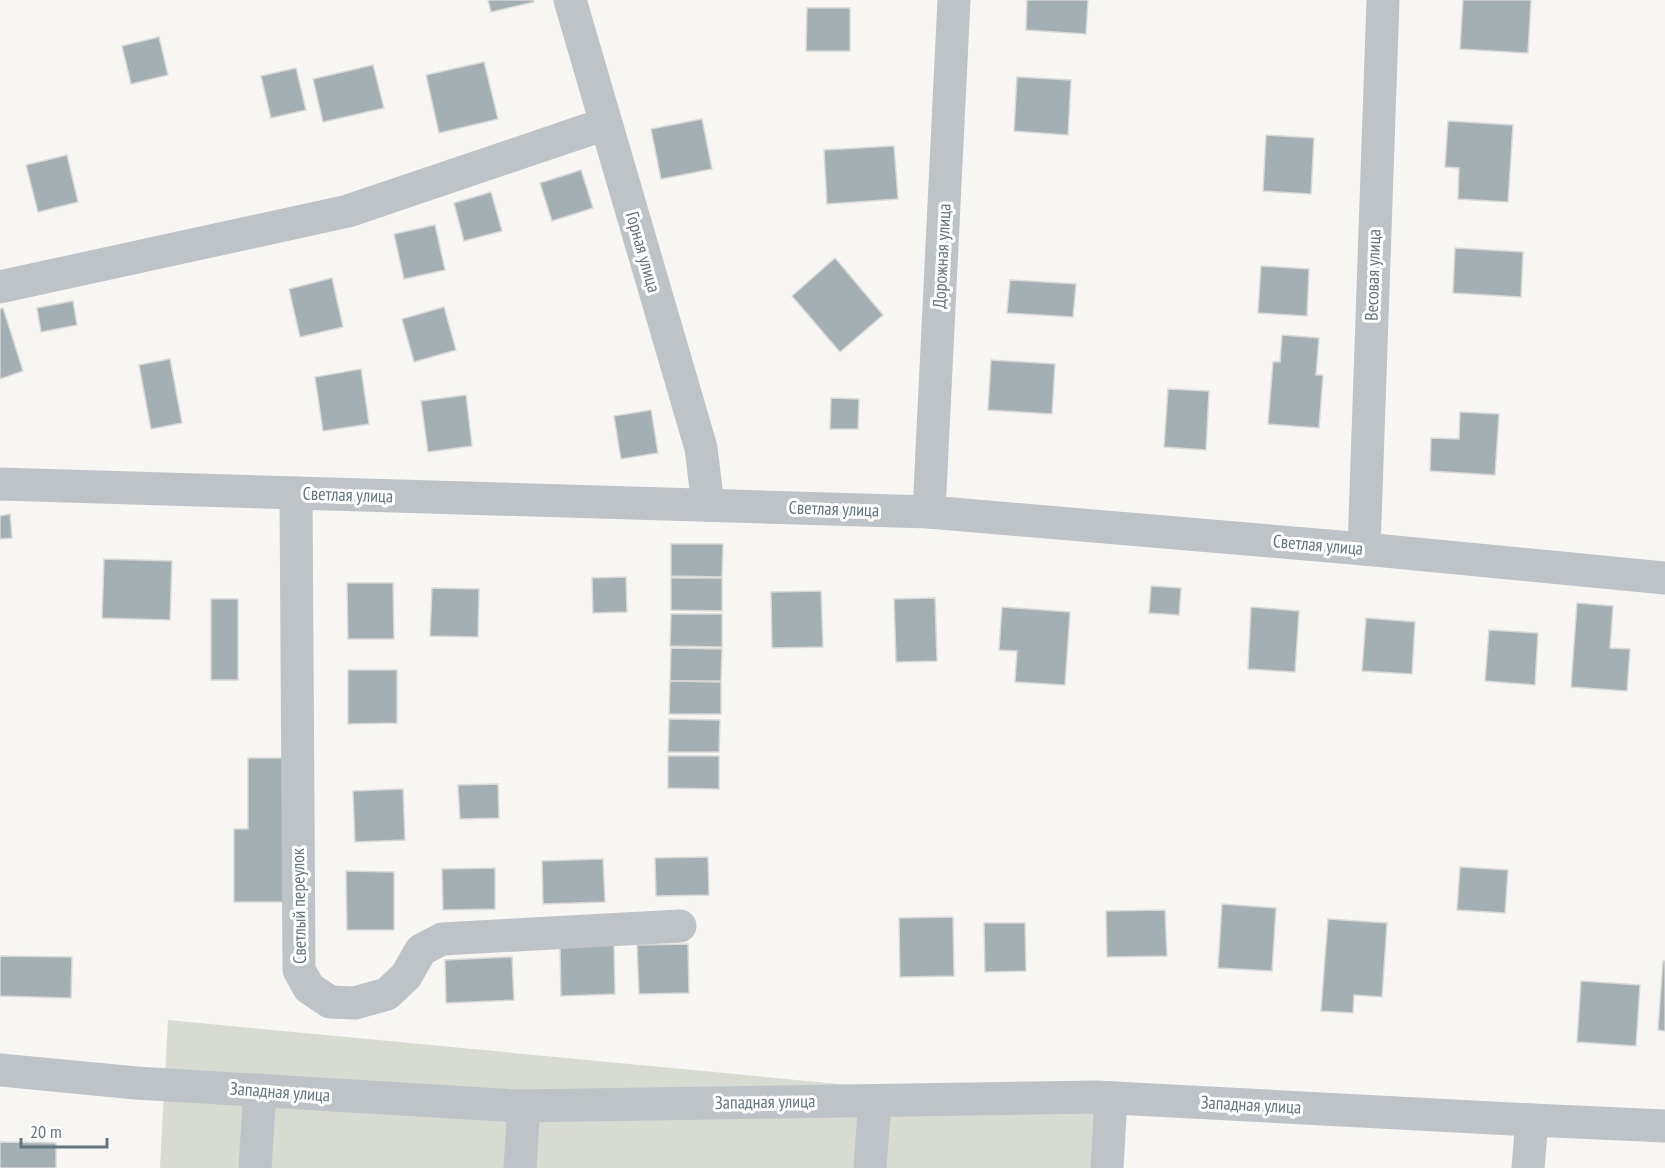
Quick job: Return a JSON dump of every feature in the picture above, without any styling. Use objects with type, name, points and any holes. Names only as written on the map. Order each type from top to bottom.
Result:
[{"type":"street","name":"Горная улица","points":[[570,0],[701,448],[708,505]]},
{"type":"street","name":"Дорожная улица","points":[[929,512],[954,0]]},
{"type":"street","name":"Весовая улица","points":[[1364,549],[1383,0]]},
{"type":"street","points":[[0,287],[348,211],[605,124]]},
{"type":"street","name":"Светлая улица","points":[[0,484],[929,512],[1364,549],[1665,578]]},
{"type":"street","name":"Светлый переулок","points":[[296,493],[299,970],[309,988],[330,1002],[355,1003],[387,994],[406,976],[422,951],[442,939],[680,926]]},
{"type":"street","name":"Западная улица","points":[[0,1070],[136,1083],[524,1106],[1111,1098],[1665,1126]]},
{"type":"street","points":[[255,1168],[260,1090]]},
{"type":"street","points":[[1107,1168],[1111,1098]]},
{"type":"street","points":[[870,1168],[875,1101]]},
{"type":"street","points":[[520,1168],[524,1106]]},
{"type":"street","points":[[1528,1168],[1532,1120]]},
{"type":"shaded area","points":[[168,1020],[1122,1111],[1120,1168],[160,1168]]},
{"type":"building","points":[[488,0],[533,0],[534,2],[491,12]]},
{"type":"building","points":[[1027,0],[1088,0],[1086,34],[1026,30]]},
{"type":"building","points":[[1463,0],[1531,0],[1528,53],[1460,49]]},
{"type":"building","points":[[807,8],[850,8],[850,51],[806,51]]},
{"type":"building","points":[[159,37],[168,75],[131,84],[122,46]]},
{"type":"building","points":[[484,62],[498,119],[439,133],[426,75]]},
{"type":"building","points":[[373,65],[384,108],[323,122],[313,79]]},
{"type":"building","points":[[296,68],[306,110],[271,118],[261,76]]},
{"type":"building","points":[[1017,77],[1071,80],[1068,135],[1014,131]]},
{"type":"building","points":[[702,119],[712,169],[661,179],[651,129]]},
{"type":"building","points":[[1448,121],[1513,125],[1508,202],[1458,199],[1459,168],[1445,167]]},
{"type":"building","points":[[1266,135],[1314,138],[1311,194],[1263,191]]},
{"type":"building","points":[[894,146],[898,199],[827,204],[824,150]]},
{"type":"building","points":[[67,155],[78,202],[38,212],[26,165]]},
{"type":"building","points":[[581,170],[593,208],[552,221],[540,183]]},
{"type":"building","points":[[491,192],[502,231],[464,241],[454,203]]},
{"type":"building","points":[[435,225],[445,270],[404,279],[394,234]]},
{"type":"building","points":[[1455,248],[1523,252],[1521,297],[1453,293]]},
{"type":"building","points":[[835,258],[883,315],[840,352],[792,296]]},
{"type":"building","points":[[1261,266],[1309,269],[1307,316],[1258,313]]},
{"type":"building","points":[[332,278],[343,327],[300,337],[289,289]]},
{"type":"building","points":[[1010,280],[1076,284],[1073,317],[1007,313]]},
{"type":"building","points":[[73,301],[77,325],[41,332],[37,308]]},
{"type":"building","points":[[444,307],[456,350],[414,362],[402,319]]},
{"type":"building","points":[[3,308],[23,371],[0,379],[0,309]]},
{"type":"building","points":[[1282,335],[1319,338],[1316,375],[1323,375],[1319,428],[1268,424],[1273,362],[1280,362]]},
{"type":"building","points":[[170,359],[182,423],[151,429],[139,365]]},
{"type":"building","points":[[991,360],[1055,364],[1052,414],[988,410]]},
{"type":"building","points":[[361,369],[369,424],[323,431],[315,377]]},
{"type":"building","points":[[1168,389],[1209,391],[1206,450],[1164,447]]},
{"type":"building","points":[[466,395],[472,446],[428,452],[421,401]]},
{"type":"building","points":[[831,398],[859,399],[858,429],[830,429]]},
{"type":"building","points":[[651,410],[658,453],[621,459],[614,416]]},
{"type":"building","points":[[1460,412],[1499,414],[1495,475],[1430,471],[1431,438],[1459,439]]},
{"type":"building","points":[[10,514],[12,538],[0,539],[0,516]]},
{"type":"building","points":[[671,544],[723,544],[722,577],[671,576]]},
{"type":"building","points":[[104,559],[172,561],[170,620],[102,618]]},
{"type":"building","points":[[626,577],[627,612],[593,613],[592,578]]},
{"type":"building","points":[[671,578],[722,578],[722,611],[671,610]]},
{"type":"building","points":[[347,583],[393,583],[394,639],[348,639]]},
{"type":"building","points":[[1151,586],[1181,588],[1179,615],[1149,613]]},
{"type":"building","points":[[432,588],[479,589],[478,637],[430,636]]},
{"type":"building","points":[[821,591],[823,647],[772,648],[771,592]]},
{"type":"building","points":[[935,598],[937,661],[896,662],[894,599]]},
{"type":"building","points":[[211,599],[238,599],[238,680],[211,680]]},
{"type":"building","points":[[1577,603],[1613,606],[1610,648],[1630,649],[1627,691],[1571,687]]},
{"type":"building","points":[[1002,607],[1070,612],[1065,685],[1015,682],[1017,651],[999,650]]},
{"type":"building","points":[[1251,607],[1299,611],[1295,672],[1248,669]]},
{"type":"building","points":[[671,614],[722,614],[722,647],[670,646]]},
{"type":"building","points":[[1366,618],[1415,622],[1412,674],[1362,671]]},
{"type":"building","points":[[1489,630],[1538,633],[1535,685],[1485,681]]},
{"type":"building","points":[[671,648],[722,649],[721,681],[670,681]]},
{"type":"building","points":[[348,670],[397,670],[397,723],[348,724]]},
{"type":"building","points":[[670,681],[721,682],[721,714],[669,714]]},
{"type":"building","points":[[669,719],[720,720],[719,752],[668,752]]},
{"type":"building","points":[[668,756],[719,756],[719,789],[668,788]]},
{"type":"building","points":[[248,758],[290,758],[290,902],[234,902],[234,829],[248,829]]},
{"type":"building","points":[[498,784],[499,818],[460,819],[458,785]]},
{"type":"building","points":[[403,789],[405,840],[355,842],[353,791]]},
{"type":"building","points":[[708,857],[709,895],[656,896],[655,858]]},
{"type":"building","points":[[603,859],[605,902],[543,904],[542,861]]},
{"type":"building","points":[[1460,867],[1508,870],[1505,913],[1457,910]]},
{"type":"building","points":[[495,868],[495,909],[443,910],[442,869]]},
{"type":"building","points":[[346,871],[394,872],[394,930],[347,930]]},
{"type":"building","points":[[1222,904],[1276,908],[1272,971],[1218,968]]},
{"type":"building","points":[[1165,910],[1167,956],[1107,957],[1106,911]]},
{"type":"building","points":[[953,917],[954,976],[900,977],[899,918]]},
{"type":"building","points":[[1328,919],[1387,923],[1382,997],[1354,995],[1353,1013],[1321,1011]]},
{"type":"building","points":[[984,923],[1025,923],[1026,971],[985,972]]},
{"type":"building","points":[[688,944],[689,993],[639,994],[637,945]]},
{"type":"building","points":[[614,945],[615,994],[561,996],[560,947]]},
{"type":"building","points":[[0,956],[72,957],[71,998],[0,996]]},
{"type":"building","points":[[512,957],[514,1000],[446,1003],[445,960]]},
{"type":"building","points":[[1663,961],[1665,961],[1665,1031],[1658,1030]]},
{"type":"building","points":[[1581,981],[1640,985],[1636,1046],[1577,1042]]},
{"type":"building","points":[[0,1142],[56,1143],[56,1168],[0,1168]]}]
